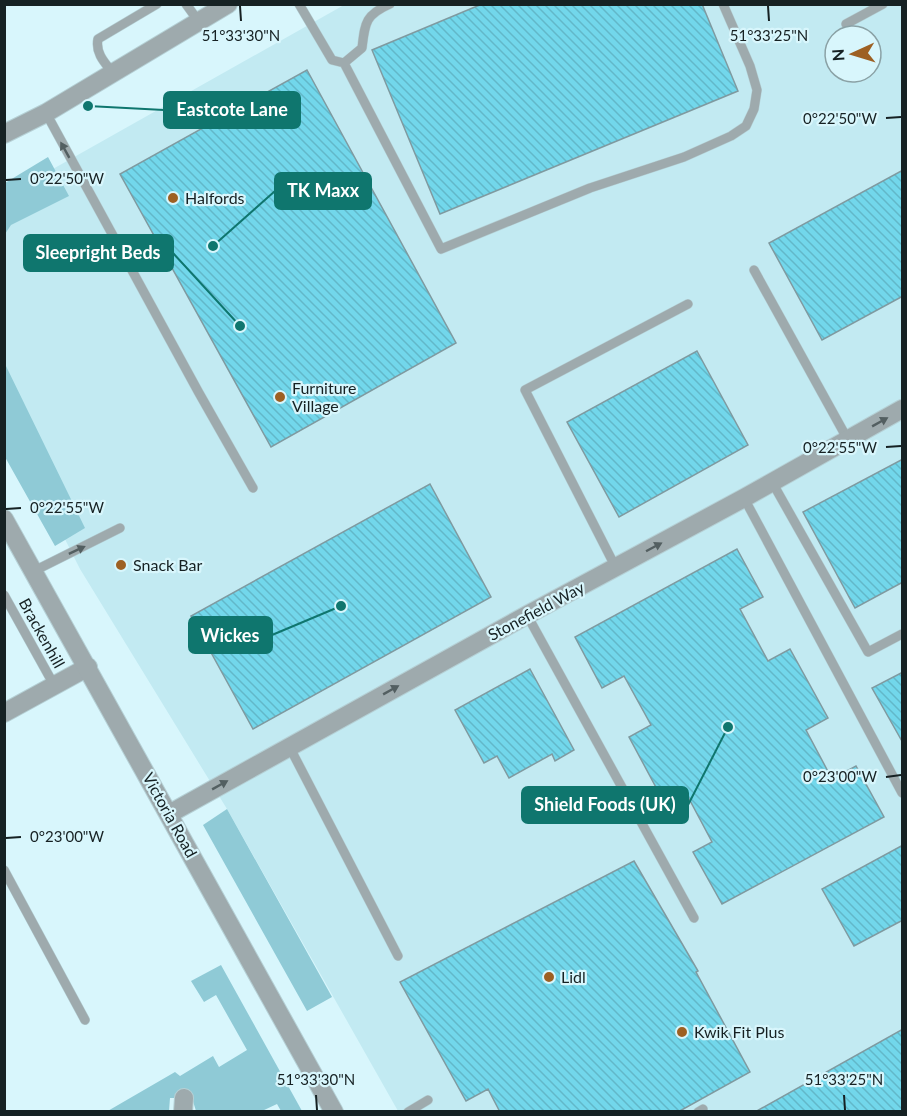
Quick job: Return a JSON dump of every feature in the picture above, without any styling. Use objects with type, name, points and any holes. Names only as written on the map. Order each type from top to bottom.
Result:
[{"type":"street","points":[[5,133],[46,114],[228,4]]},
{"type":"street","name":"Stonefield Way","points":[[169,814],[903,409]]},
{"type":"street","name":"Victoria Road","points":[[4,519],[334,1112]]},
{"type":"street","points":[[4,713],[88,667]]},
{"type":"lane","points":[[113,73],[101,58],[97,45],[98,39],[157,4]]},
{"type":"lane","points":[[186,4],[198,22]]},
{"type":"lane","points":[[299,4],[332,60],[344,63],[441,249],[590,188],[684,157],[731,136],[746,126],[754,108],[757,90],[750,66],[723,4]]},
{"type":"lane","points":[[344,63],[362,48],[367,19],[377,10],[390,4]]},
{"type":"lane","points":[[846,24],[883,4]]},
{"type":"lane","points":[[46,114],[253,488]]},
{"type":"lane","points":[[754,270],[848,440]]},
{"type":"lane","points":[[616,568],[525,390],[688,304]]},
{"type":"lane","points":[[772,482],[868,652],[903,634]]},
{"type":"lane","points":[[744,498],[903,793]]},
{"type":"lane","points":[[34,571],[120,528]]},
{"type":"lane","name":"Brackenhill","points":[[4,596],[54,685]]},
{"type":"lane","points":[[527,615],[694,918]]},
{"type":"lane","points":[[289,746],[398,956]]},
{"type":"lane","points":[[4,870],[85,1020]]},
{"type":"lane","points":[[408,1112],[428,1100]]},
{"type":"shaded area","points":[[344,5],[902,5],[902,1111],[398,1111],[227,809],[80,569],[5,420],[5,196]]},
{"type":"shaded area","points":[[48,157],[69,196],[11,225],[5,234],[5,183]]},
{"type":"shaded area","points":[[5,364],[85,528],[55,546],[5,457]]},
{"type":"shaded area","points":[[227,809],[332,997],[307,1011],[203,825]]},
{"type":"shaded area","points":[[221,965],[302,1111],[281,1111],[277,1104],[262,1111],[196,1111],[192,1098],[170,1098],[169,1111],[106,1112],[175,1072],[180,1076],[213,1056],[219,1067],[247,1050],[216,995],[204,1002],[191,981]]},
{"type":"building","points":[[482,4],[702,4],[738,91],[440,214],[372,50]]},
{"type":"building","points":[[307,70],[456,343],[271,447],[120,174]]},
{"type":"building","points":[[903,170],[903,296],[822,340],[769,243]]},
{"type":"building","points":[[697,351],[748,445],[619,517],[567,422]]},
{"type":"building","points":[[903,459],[903,582],[855,608],[803,512]]},
{"type":"building","points":[[430,484],[491,597],[253,729],[191,616]]},
{"type":"building","points":[[737,549],[763,597],[740,609],[768,661],[790,649],[828,718],[806,730],[832,779],[856,766],[884,817],[722,904],[693,852],[712,842],[687,795],[666,806],[629,737],[651,725],[624,676],[602,688],[575,637]]},
{"type":"building","points":[[530,669],[574,750],[555,761],[552,754],[509,778],[497,756],[484,763],[455,710]]},
{"type":"building","points":[[903,672],[903,743],[872,688]]},
{"type":"building","points":[[903,845],[903,920],[854,946],[822,889]]},
{"type":"building","name":"Lidl","points":[[634,861],[698,971],[696,972],[750,1072],[678,1112],[500,1112],[488,1089],[466,1101],[400,982]]},
{"type":"building","points":[[903,1029],[903,1112],[755,1112]]},
{"type":"place","name":"Eastcote Lane","points":[[88,106]]},
{"type":"place","name":"Halfords","points":[[173,198]]},
{"type":"place","name":"TK Maxx","points":[[213,246]]},
{"type":"place","name":"Sleepright Beds","points":[[240,326]]},
{"type":"place","name":"Furniture Village","points":[[280,397]]},
{"type":"place","name":"Snack Bar","points":[[121,565]]},
{"type":"place","name":"Wickes","points":[[341,606]]},
{"type":"place","name":"Shield Foods (UK)","points":[[728,727]]},
{"type":"place","name":"Lidl","points":[[549,977]]},
{"type":"place","name":"Kwik Fit Plus","points":[[682,1032]]}]
